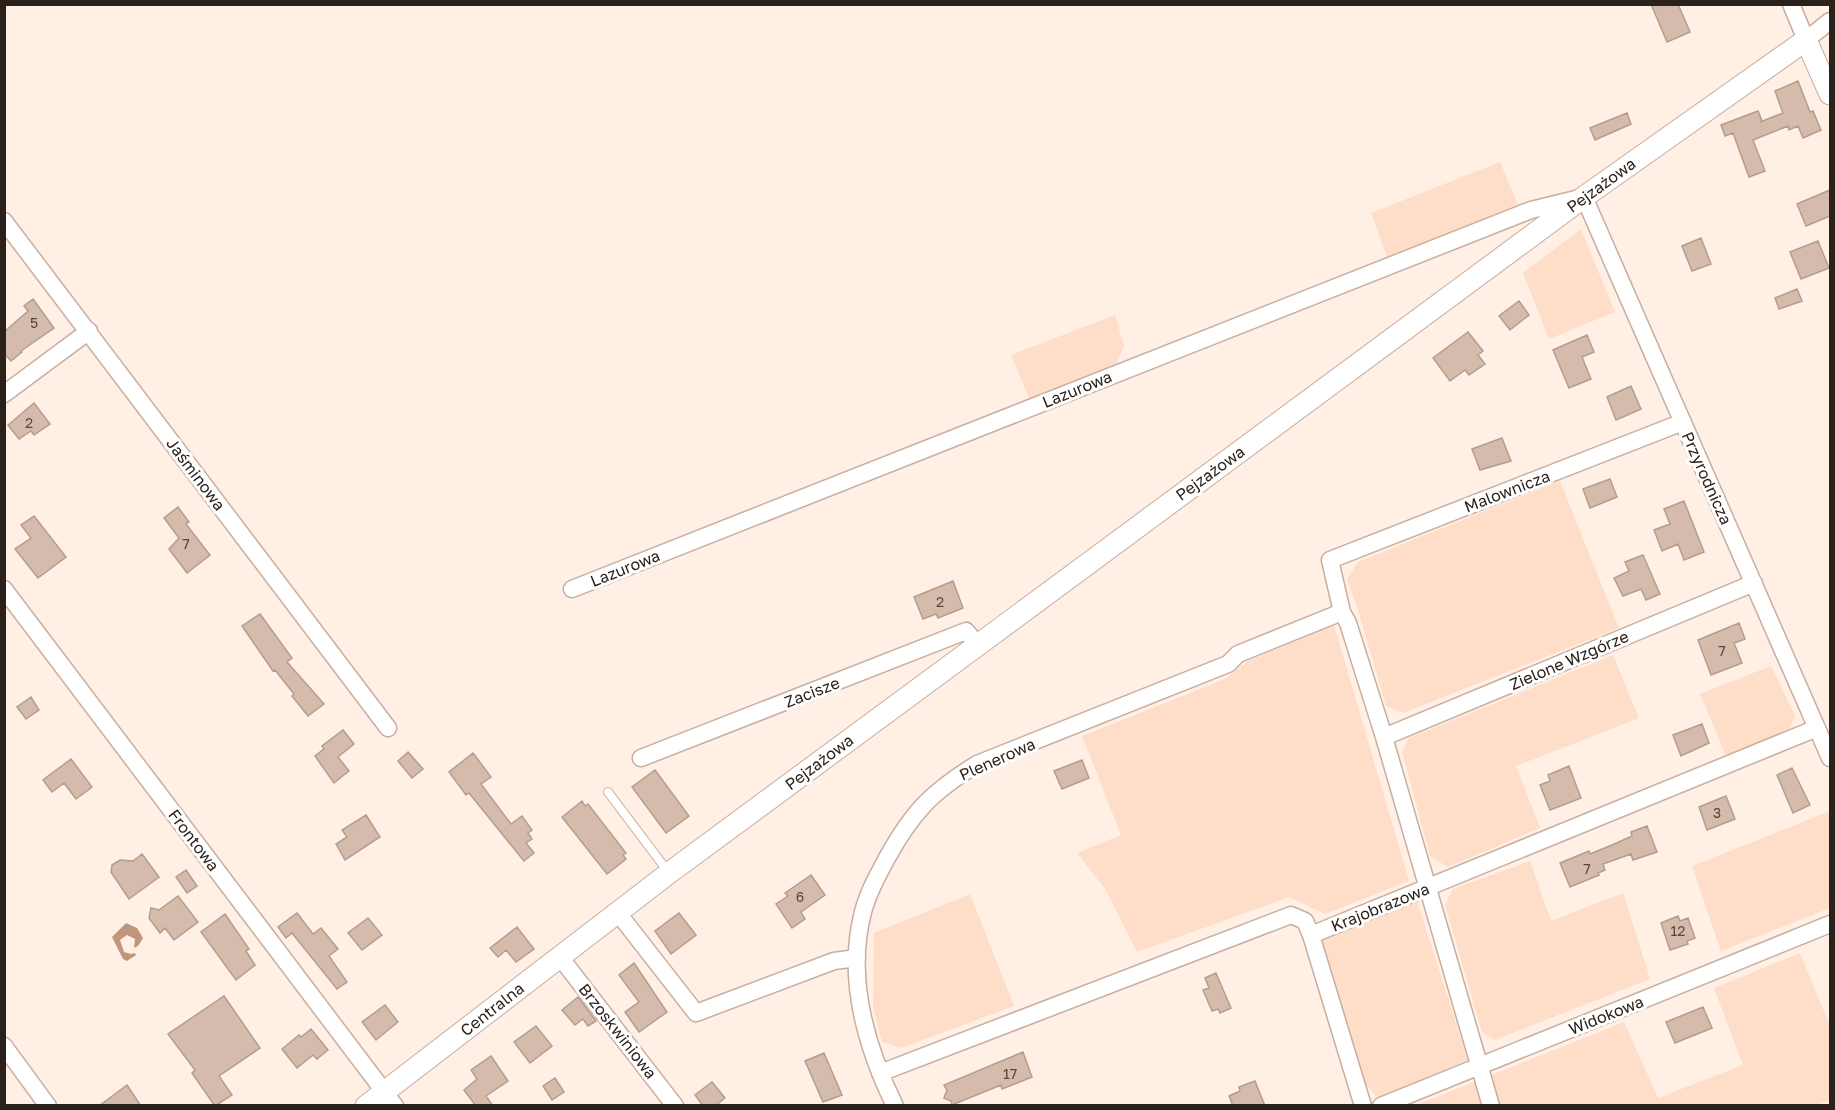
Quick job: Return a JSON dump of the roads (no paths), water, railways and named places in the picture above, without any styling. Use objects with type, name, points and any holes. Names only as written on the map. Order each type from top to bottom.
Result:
[{"type":"street","points":[[1791,4],[1830,94]]},
{"type":"street","points":[[1806,40],[1830,21]]},
{"type":"street","name":"Pejzażowa","points":[[618,913],[1584,197],[1806,40]]},
{"type":"street","name":"Przyrodnicza","points":[[1584,197],[1830,758]]},
{"type":"street","name":"Lazurowa","points":[[572,589],[1531,210],[1584,197]]},
{"type":"street","name":"Jaśminowa","points":[[4,221],[388,728]]},
{"type":"street","points":[[4,394],[89,331]]},
{"type":"street","name":"Malownicza","points":[[1342,612],[1330,560],[1683,422]]},
{"type":"street","name":"Zielone Wzgórze","points":[[1384,737],[1754,583]]},
{"type":"street","name":"Frontowa","points":[[4,589],[389,1099]]},
{"type":"street","points":[[1342,612],[1348,623],[1384,737],[1426,889],[1491,1106]]},
{"type":"street","name":"Plenerowa","points":[[895,1106],[880,1073],[861,1013],[857,958],[863,913],[872,885],[912,818],[930,797],[949,781],[977,764],[1228,664],[1238,654],[1342,612]]},
{"type":"street","name":"Zacisze","points":[[641,758],[966,631],[978,645]]},
{"type":"street","name":"Krajobrazowa","points":[[880,1073],[1291,915],[1305,921],[1311,935],[1817,728]]},
{"type":"street","points":[[618,913],[696,1013],[834,961],[857,958]]},
{"type":"street","name":"Centralna","points":[[366,1106],[389,1099],[560,957],[618,913]]},
{"type":"street","name":"Widokowa","points":[[1382,1106],[1830,924]]},
{"type":"street","points":[[1311,935],[1363,1106]]},
{"type":"street","name":"Brzoskwiniowa","points":[[560,957],[675,1106]]},
{"type":"street","points":[[4,1046],[48,1106]]},
{"type":"lane","points":[[608,792],[669,873]]}]
